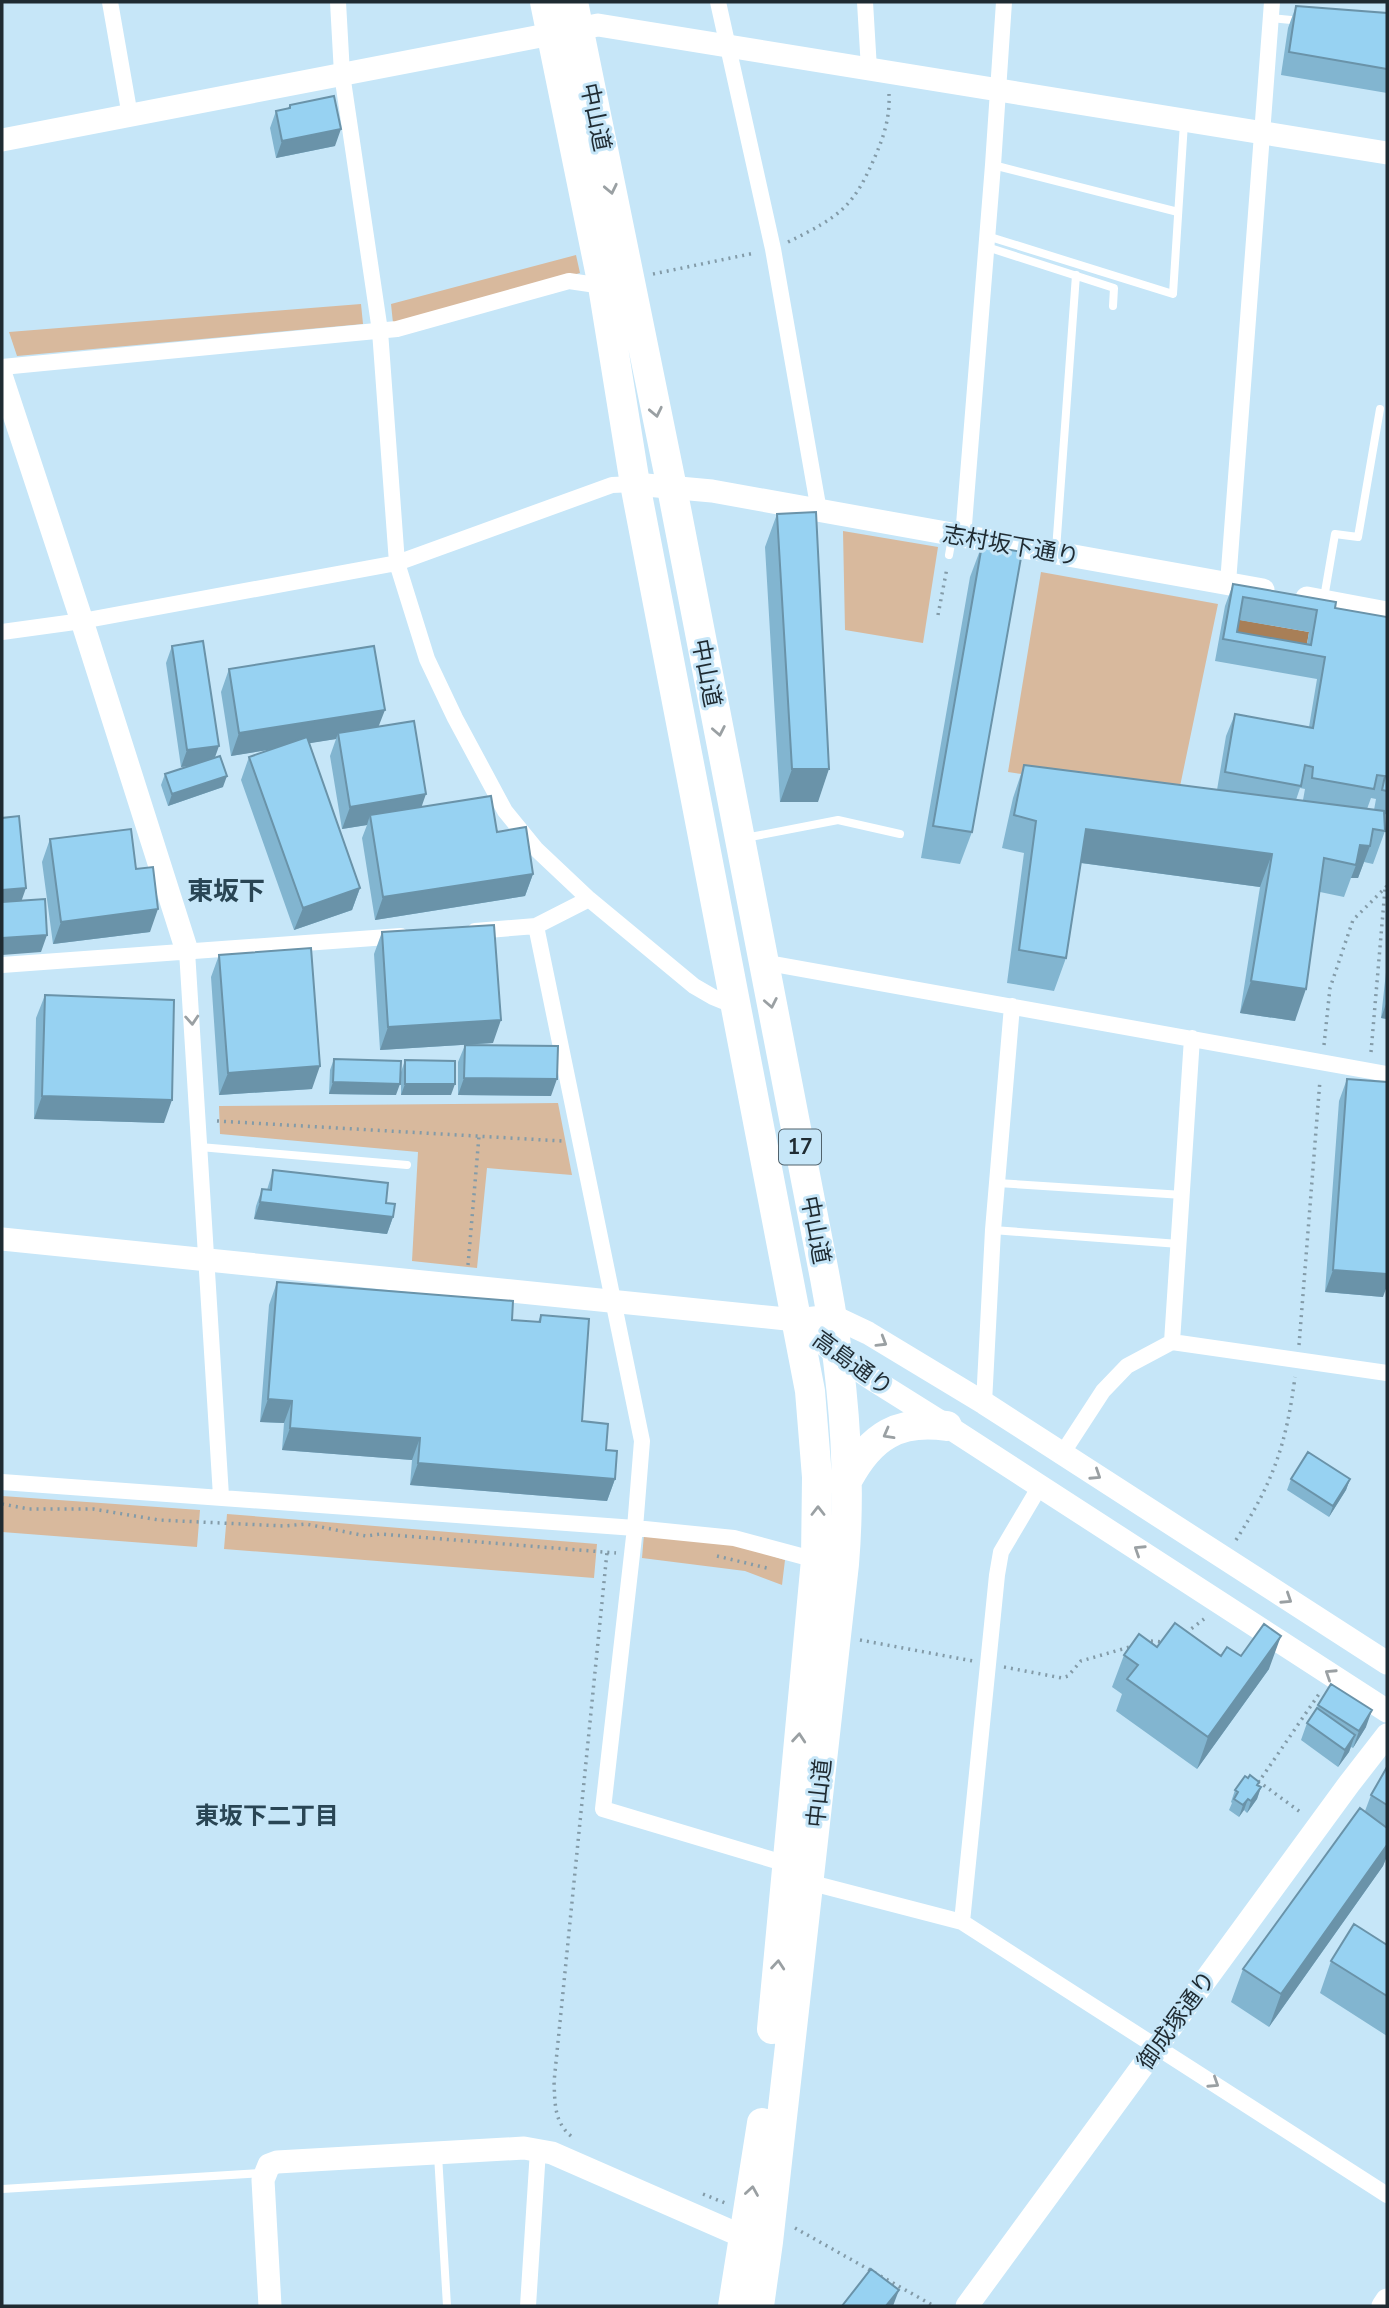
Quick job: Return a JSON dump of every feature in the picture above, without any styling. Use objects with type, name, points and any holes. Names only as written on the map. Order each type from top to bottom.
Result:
[{"type":"highway","name":"中山道","points":[[545,2],[567,21],[672,488],[838,1356],[848,1479],[845,1564],[733,2306]]},
{"type":"highway","name":"中山道","points":[[567,21],[603,286],[635,484],[810,1391],[814,1433],[818,1519],[797,1873],[768,2242],[759,2306]]},
{"type":"highway","points":[[848,1479],[865,1452],[885,1434],[916,1424],[947,1426]]},
{"type":"street","points":[[110,2],[130,116]]},
{"type":"street","points":[[338,2],[342,74],[380,331],[397,563],[427,659],[505,811],[536,849],[589,899],[694,986],[735,1006]]},
{"type":"street","points":[[718,2],[773,250],[820,511]]},
{"type":"street","points":[[865,2],[878,70]]},
{"type":"street","points":[[955,542],[987,242],[1004,2]]},
{"type":"street","points":[[1228,583],[1271,10]]},
{"type":"street","points":[[2,140],[342,74],[567,21],[1387,153]]},
{"type":"street","points":[[2,367],[397,329],[569,281],[603,286]]},
{"type":"street","points":[[2,378],[187,951],[221,1496]]},
{"type":"street","points":[[2,632],[82,621],[397,563],[612,485],[635,484]]},
{"type":"street","name":"志村坂下通り","points":[[635,484],[712,491],[820,511],[955,542],[1056,553],[1387,612]]},
{"type":"street","points":[[453,932],[536,926],[589,899]]},
{"type":"street","points":[[536,926],[642,1441],[635,1528],[603,1809],[797,1873],[962,1922],[1387,2195]]},
{"type":"street","points":[[2,965],[411,935]]},
{"type":"street","points":[[763,962],[1387,1074]]},
{"type":"street","points":[[984,1403],[993,1230],[1012,1006]]},
{"type":"street","points":[[1172,1342],[1192,1038]]},
{"type":"street","points":[[2,1239],[796,1320]]},
{"type":"street","name":"高島通り","points":[[796,1320],[832,1316],[868,1333],[984,1403],[1387,1663]]},
{"type":"street","name":"高島通り","points":[[796,1320],[838,1356],[1387,1711]]},
{"type":"street","points":[[1062,1454],[1103,1391],[1127,1366],[1172,1342],[1387,1373]]},
{"type":"street","points":[[2,1482],[635,1528],[734,1538],[816,1560]]},
{"type":"street","points":[[962,1922],[997,1575],[1002,1552],[1040,1486]]},
{"type":"street","name":"御成塚通り","points":[[967,2306],[1387,1735]]},
{"type":"street","points":[[270,2306],[265,2173],[269,2165],[277,2162],[524,2148],[538,2150],[552,2153],[744,2237]]},
{"type":"street","points":[[528,2306],[538,2150]]},
{"type":"street","points":[[1383,2306],[1387,2300]]},
{"type":"lane","points":[[1271,10],[1309,22]]},
{"type":"lane","points":[[987,242],[1172,294],[1185,120]]},
{"type":"lane","points":[[993,165],[1178,212]]},
{"type":"lane","points":[[987,242],[1114,288],[1113,306]]},
{"type":"lane","points":[[1056,553],[1076,275]]},
{"type":"lane","points":[[1324,601],[1335,534],[1358,537],[1380,410]]},
{"type":"lane","points":[[739,839],[838,820],[900,834]]},
{"type":"lane","points":[[200,1147],[407,1165]]},
{"type":"lane","points":[[997,1183],[1183,1195]]},
{"type":"lane","points":[[993,1230],[1179,1244]]},
{"type":"lane","points":[[438,2153],[447,2306]]},
{"type":"lane","points":[[2,2189],[265,2173]]},
{"type":"path","points":[[644,276],[773,250],[825,223],[855,197],[866,180],[885,134],[889,100],[878,70]]},
{"type":"path","points":[[938,615],[955,542]]},
{"type":"path","points":[[1236,1540],[1266,1490],[1280,1457],[1289,1422],[1330,988],[1353,920],[1386,886]]},
{"type":"path","points":[[1369,1071],[1386,886]]},
{"type":"path","points":[[217,1121],[581,1142]]},
{"type":"path","points":[[468,1271],[479,1136]]},
{"type":"path","points":[[2,1504],[29,1508],[93,1508],[159,1520],[284,1526],[306,1524],[366,1536],[380,1534],[616,1553],[631,1548]]},
{"type":"path","points":[[576,2140],[563,2130],[556,2114],[554,2082],[607,1552]]},
{"type":"path","points":[[709,1556],[772,1569]]},
{"type":"path","points":[[1182,1635],[1204,1619]]},
{"type":"path","points":[[858,1640],[1062,1678],[1081,1661],[1150,1640],[1172,1643]]},
{"type":"path","points":[[1304,1815],[1257,1783],[1319,1694]]},
{"type":"path","points":[[695,2190],[729,2204]]},
{"type":"path","points":[[795,2228],[933,2306]]},
{"type":"shaded area","points":[[576,255],[580,273],[393,323],[391,304]]},
{"type":"shaded area","points":[[361,304],[363,324],[17,356],[9,332]]},
{"type":"shaded area","points":[[843,531],[938,547],[923,643],[845,630]]},
{"type":"shaded area","points":[[1041,572],[1218,604],[1178,796],[1008,772]]},
{"type":"shaded area","points":[[1235,619],[1309,632],[1303,667],[1229,654]]},
{"type":"shaded area","points":[[558,1103],[572,1175],[487,1168],[477,1268],[412,1261],[418,1152],[220,1134],[219,1106]]},
{"type":"shaded area","points":[[2,1496],[200,1510],[197,1547],[2,1532]]},
{"type":"shaded area","points":[[227,1514],[597,1544],[594,1578],[224,1549]]},
{"type":"shaded area","points":[[644,1534],[734,1544],[785,1560],[782,1585],[745,1571],[642,1558]]},
{"type":"building","points":[[1296,6],[1387,13],[1387,69],[1289,52]]},
{"type":"building","points":[[334,96],[341,129],[282,141],[276,111],[290,108],[290,105]]},
{"type":"building","points":[[816,512],[829,769],[792,769],[777,514]]},
{"type":"building","points":[[982,545],[1022,552],[972,832],[933,826]]},
{"type":"building","points":[[1233,584],[1336,602],[1335,608],[1387,617],[1387,791],[1382,790],[1385,776],[1377,775],[1374,789],[1312,778],[1313,767],[1305,765],[1301,786],[1225,772],[1235,714],[1313,728],[1325,657],[1223,639]],"holes":[[[1243,597],[1317,610],[1311,645],[1237,632]]]},
{"type":"building","points":[[203,641],[219,746],[187,750],[172,646]]},
{"type":"building","points":[[374,646],[385,710],[239,733],[229,669]]},
{"type":"building","points":[[414,721],[426,794],[350,807],[338,733]]},
{"type":"building","points":[[307,737],[360,888],[303,908],[249,757]]},
{"type":"building","points":[[220,756],[227,776],[172,794],[165,774]]},
{"type":"building","points":[[1024,765],[1384,811],[1385,831],[1373,829],[1370,846],[1360,845],[1356,865],[1324,858],[1306,989],[1251,981],[1272,854],[1086,829],[1066,958],[1019,950],[1036,821],[1014,815]]},
{"type":"building","points":[[491,796],[497,832],[526,827],[533,874],[383,897],[370,815]]},
{"type":"building","points":[[19,816],[26,888],[2,890],[2,818]]},
{"type":"building","points":[[131,829],[136,869],[153,867],[158,909],[61,922],[50,839]]},
{"type":"building","points":[[45,899],[47,935],[2,938],[2,902]]},
{"type":"building","points":[[494,925],[501,1020],[388,1027],[382,932]]},
{"type":"building","points":[[311,948],[320,1066],[228,1073],[219,955]]},
{"type":"building","points":[[45,995],[174,1000],[172,1100],[42,1096]]},
{"type":"building","points":[[465,1045],[558,1046],[557,1079],[464,1078]]},
{"type":"building","points":[[334,1059],[401,1061],[400,1084],[333,1082]]},
{"type":"building","points":[[405,1060],[455,1061],[455,1084],[405,1084]]},
{"type":"building","points":[[1347,1079],[1387,1082],[1387,1274],[1333,1270]]},
{"type":"building","points":[[273,1170],[388,1183],[386,1203],[395,1204],[393,1217],[260,1202],[262,1189],[271,1190]]},
{"type":"building","points":[[277,1282],[513,1301],[512,1320],[540,1322],[541,1315],[589,1319],[582,1421],[608,1424],[606,1450],[617,1451],[615,1479],[418,1463],[420,1438],[290,1428],[292,1401],[268,1399]]},
{"type":"building","points":[[1308,1452],[1350,1479],[1333,1506],[1291,1479]]},
{"type":"building","points":[[1175,1623],[1221,1656],[1227,1647],[1241,1656],[1264,1624],[1281,1636],[1208,1737],[1127,1679],[1138,1665],[1124,1655],[1139,1634],[1157,1647]]},
{"type":"building","points":[[1331,1684],[1372,1710],[1359,1731],[1318,1705]]},
{"type":"building","points":[[1317,1708],[1355,1735],[1345,1750],[1307,1723]]},
{"type":"building","points":[[1387,1767],[1387,1805],[1371,1795]]},
{"type":"building","points":[[1250,1775],[1261,1787],[1251,1801],[1248,1799],[1243,1805],[1234,1799],[1238,1792],[1235,1790],[1245,1776],[1248,1778]]},
{"type":"building","points":[[1360,1808],[1387,1828],[1387,1845],[1281,1994],[1243,1969]]},
{"type":"building","points":[[1354,1924],[1387,1945],[1387,1996],[1331,1961]]},
{"type":"building","points":[[871,2269],[899,2290],[886,2306],[842,2306]]},
{"type":"district","name":"東坂下","points":[[226,891]]},
{"type":"district","name":"東坂下二丁目","points":[[267,1816]]}]
